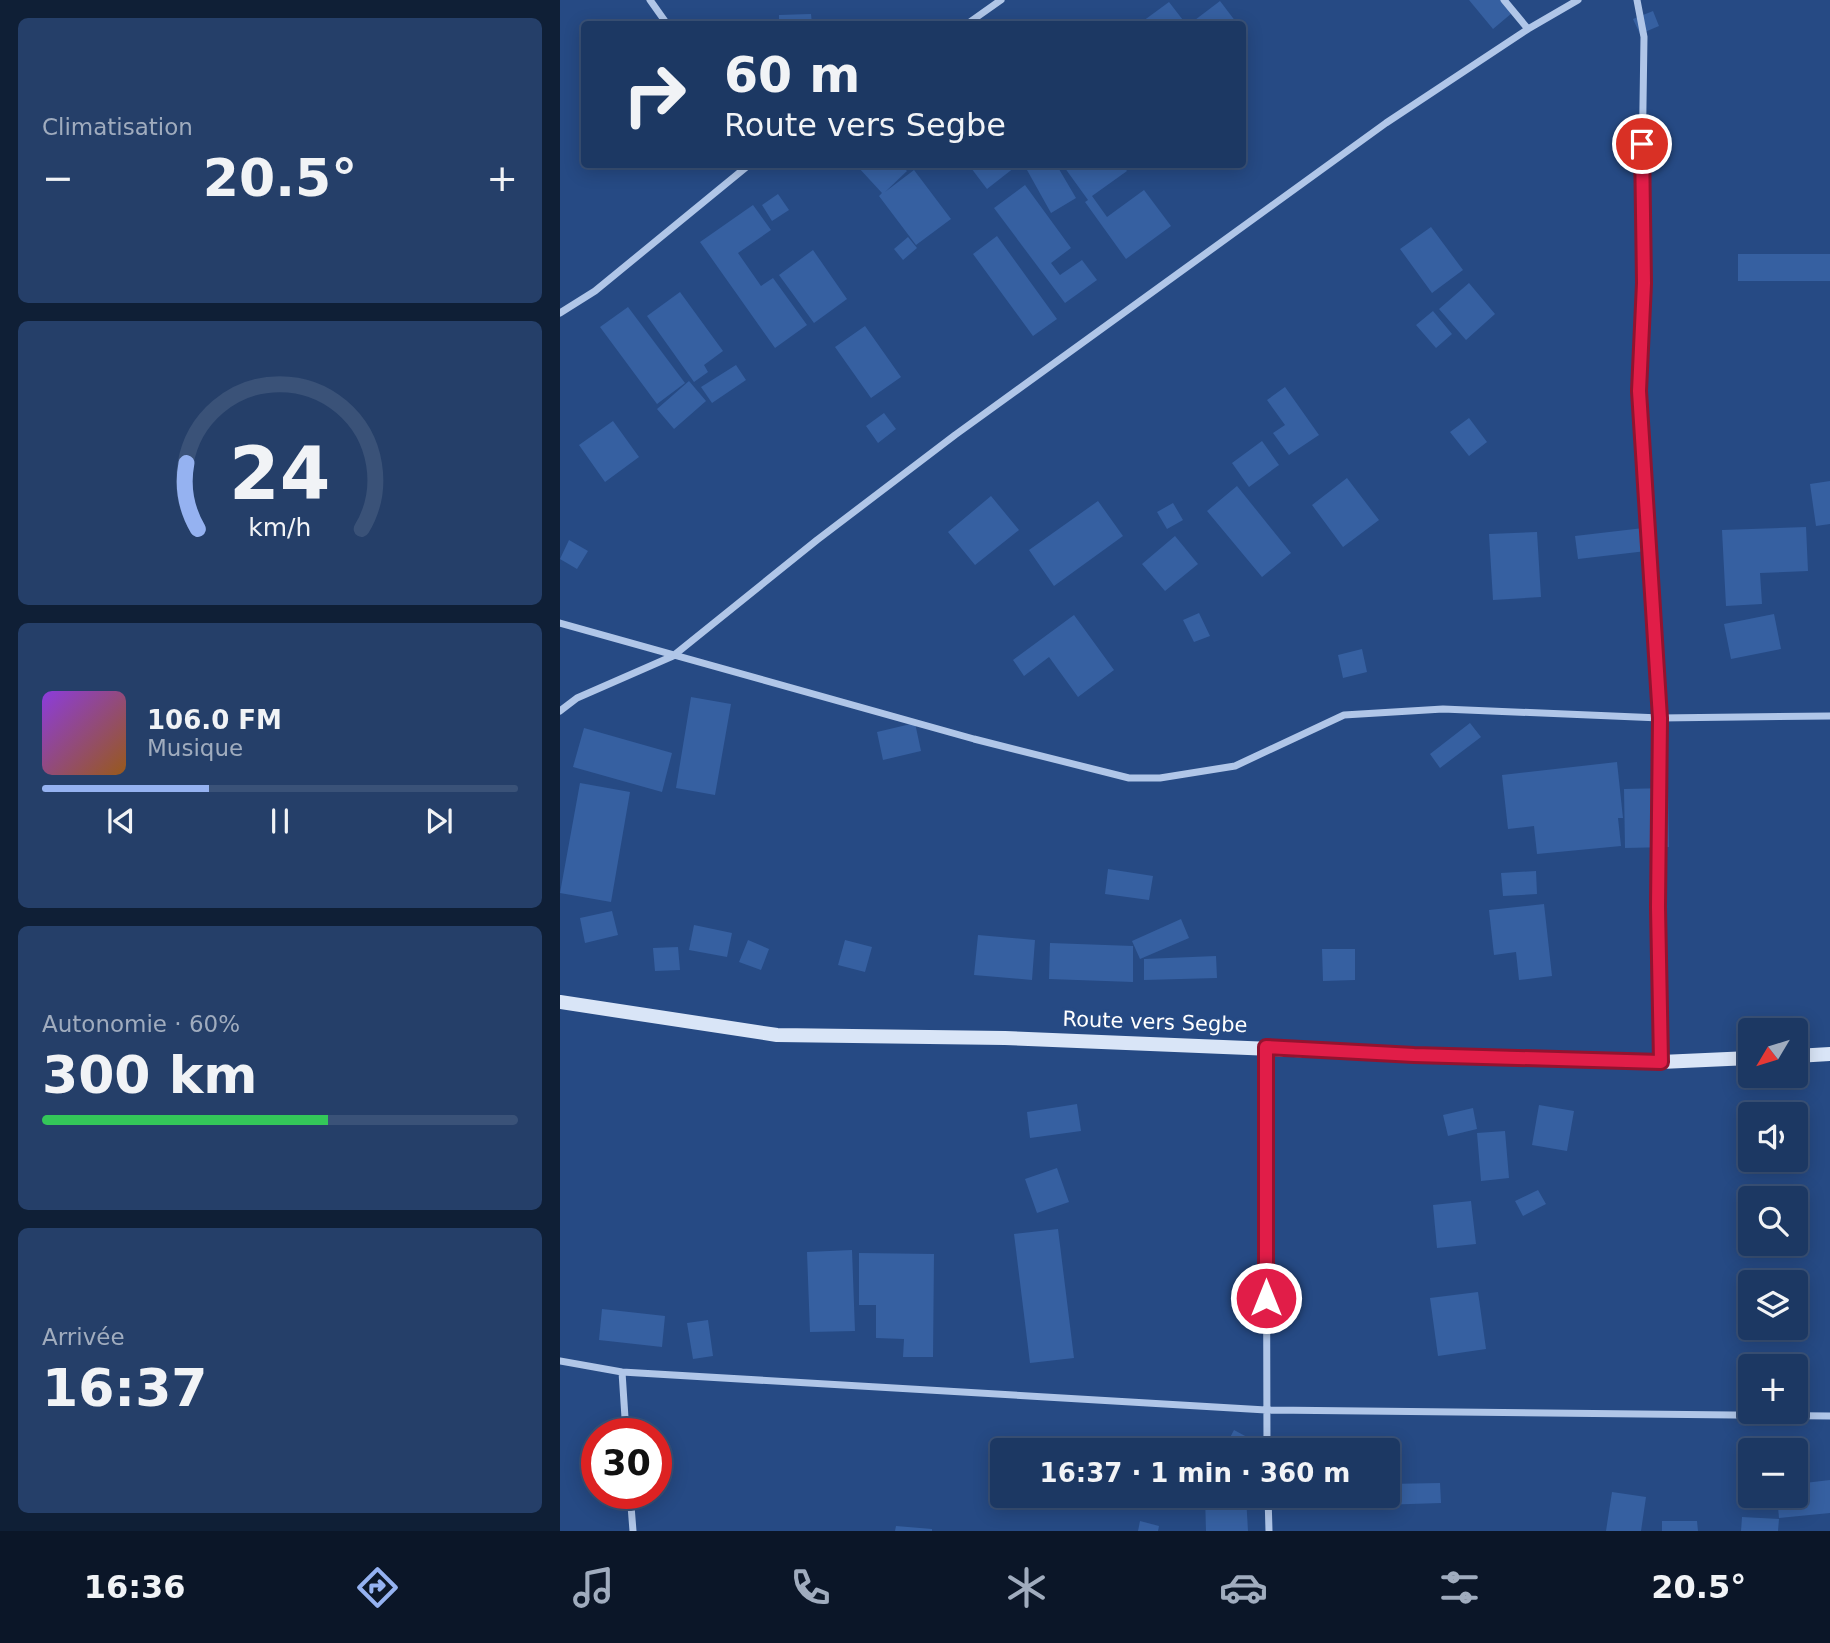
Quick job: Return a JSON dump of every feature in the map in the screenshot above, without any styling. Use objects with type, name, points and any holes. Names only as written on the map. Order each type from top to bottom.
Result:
[{"type":"main road","name":"Route vers Segbe","points":[[560,1002],[777,1035],[1004,1038],[1661,1062],[1738,1059]]},
{"type":"main road","points":[[1808,1056],[1830,1055]]},
{"type":"street","points":[[650,0],[665,21]]},
{"type":"street","points":[[971,21],[1001,0]]},
{"type":"street","points":[[1504,0],[1528,29]]},
{"type":"street","points":[[560,711],[577,698],[673,656],[817,540],[955,435],[1386,123],[1528,29],[1578,0]]},
{"type":"street","points":[[1637,0],[1644,37],[1644,283],[1639,391],[1660,718],[1658,907],[1661,1062]]},
{"type":"street","points":[[560,313],[594,290],[745,168]]},
{"type":"street","points":[[560,623],[961,736],[1129,778],[1160,778],[1235,766],[1344,715],[1443,709],[1660,718],[1830,716]]},
{"type":"street","points":[[1266,1047],[1267,1438]]},
{"type":"street","points":[[560,1361],[622,1372],[1266,1410],[1830,1416]]},
{"type":"street","points":[[622,1372],[625,1418]]},
{"type":"street","points":[[1268,1508],[1269,1531]]},
{"type":"street","points":[[631,1509],[633,1531]]},
{"type":"building","points":[[1469,0],[1501,0],[1512,13],[1493,29]]},
{"type":"building","points":[[1220,1],[1235,21],[1194,21]]},
{"type":"building","points":[[1169,2],[1184,21],[1143,21]]},
{"type":"building","points":[[1653,11],[1659,26],[1640,34],[1633,19]]},
{"type":"building","points":[[811,14],[812,21],[779,21],[779,15]]},
{"type":"building","points":[[859,168],[904,168],[907,171],[885,192],[914,170],[951,219],[916,245],[879,196],[882,193]]},
{"type":"building","points":[[971,168],[1014,168],[987,189]]},
{"type":"building","points":[[1058,168],[1076,198],[1051,213],[1027,170]]},
{"type":"building","points":[[1065,168],[1125,168],[1127,171],[1092,196],[1107,217],[1144,190],[1171,226],[1126,259],[1085,202],[1088,200]]},
{"type":"building","points":[[1025,185],[1071,248],[1051,263],[1060,275],[1082,260],[1097,280],[1065,303],[994,208]]},
{"type":"building","points":[[778,194],[789,210],[772,221],[762,205]]},
{"type":"building","points":[[753,205],[771,230],[738,253],[761,286],[773,278],[807,325],[775,348],[700,242]]},
{"type":"building","points":[[1431,227],[1463,270],[1432,293],[1400,249]]},
{"type":"building","points":[[997,236],[1057,319],[1033,336],[973,254]]},
{"type":"building","points":[[908,237],[917,248],[903,260],[894,249]]},
{"type":"building","points":[[813,250],[847,299],[814,323],[779,275]]},
{"type":"building","points":[[1738,254],[1830,254],[1830,281],[1738,281]]},
{"type":"building","points":[[1469,283],[1495,314],[1466,340],[1439,309]]},
{"type":"building","points":[[680,292],[723,351],[704,365],[708,372],[694,382],[647,316]]},
{"type":"building","points":[[628,307],[685,383],[657,404],[600,327]]},
{"type":"building","points":[[1433,311],[1452,334],[1436,348],[1416,325]]},
{"type":"building","points":[[865,326],[901,377],[871,398],[835,347]]},
{"type":"building","points":[[736,365],[746,380],[712,403],[701,387]]},
{"type":"building","points":[[689,381],[706,401],[674,429],[657,409]]},
{"type":"building","points":[[1285,387],[1319,435],[1289,455],[1273,433],[1285,425],[1267,400]]},
{"type":"building","points":[[884,413],[896,429],[878,443],[866,426]]},
{"type":"building","points":[[1469,418],[1487,442],[1469,456],[1450,432]]},
{"type":"building","points":[[613,421],[639,457],[605,482],[579,445]]},
{"type":"building","points":[[1262,441],[1279,465],[1249,487],[1232,463]]},
{"type":"building","points":[[1347,478],[1379,520],[1343,547],[1312,505]]},
{"type":"building","points":[[1830,481],[1830,524],[1816,526],[1810,484]]},
{"type":"building","points":[[1237,486],[1291,553],[1262,577],[1207,511]]},
{"type":"building","points":[[991,496],[1019,530],[975,565],[948,532]]},
{"type":"building","points":[[1098,501],[1123,536],[1054,586],[1029,550]]},
{"type":"building","points":[[1173,503],[1183,520],[1167,529],[1157,512]]},
{"type":"building","points":[[1652,527],[1655,550],[1578,559],[1575,536]]},
{"type":"building","points":[[1806,527],[1808,571],[1760,573],[1762,604],[1726,606],[1722,530]]},
{"type":"building","points":[[1537,532],[1541,597],[1493,600],[1489,534]]},
{"type":"building","points":[[1175,536],[1198,564],[1165,591],[1142,564]]},
{"type":"building","points":[[569,540],[588,551],[577,569],[560,559]]},
{"type":"building","points":[[1199,613],[1210,636],[1194,642],[1183,620]]},
{"type":"building","points":[[1774,614],[1781,649],[1731,659],[1724,624]]},
{"type":"building","points":[[1074,615],[1114,670],[1078,697],[1049,657],[1024,676],[1013,660]]},
{"type":"building","points":[[1362,649],[1367,672],[1343,678],[1338,655]]},
{"type":"building","points":[[691,697],[731,704],[715,795],[676,788]]},
{"type":"building","points":[[915,723],[921,751],[883,760],[877,732]]},
{"type":"building","points":[[1470,723],[1481,737],[1440,768],[1430,754]]},
{"type":"building","points":[[584,728],[672,753],[662,792],[573,767]]},
{"type":"building","points":[[1617,762],[1623,818],[1618,818],[1621,846],[1537,854],[1534,826],[1508,829],[1502,775]]},
{"type":"building","points":[[580,783],[630,792],[611,902],[560,893]]},
{"type":"building","points":[[1668,788],[1669,847],[1625,848],[1624,789]]},
{"type":"building","points":[[1108,869],[1153,876],[1149,900],[1105,894]]},
{"type":"building","points":[[1536,871],[1537,894],[1503,896],[1501,873]]},
{"type":"building","points":[[1544,904],[1552,976],[1519,980],[1516,952],[1494,955],[1489,910]]},
{"type":"building","points":[[612,911],[618,935],[585,943],[580,918]]},
{"type":"building","points":[[1181,919],[1189,938],[1140,959],[1132,941]]},
{"type":"building","points":[[694,925],[732,933],[727,957],[689,950]]},
{"type":"building","points":[[978,935],[1035,940],[1032,980],[974,975]]},
{"type":"building","points":[[748,940],[769,949],[761,970],[739,962]]},
{"type":"building","points":[[845,940],[872,947],[865,972],[838,965]]},
{"type":"building","points":[[1050,943],[1133,946],[1133,982],[1049,979]]},
{"type":"building","points":[[678,947],[680,970],[655,971],[653,948]]},
{"type":"building","points":[[1322,949],[1355,949],[1355,980],[1323,981]]},
{"type":"building","points":[[1216,956],[1217,978],[1144,980],[1144,959]]},
{"type":"building","points":[[1077,1104],[1081,1131],[1030,1138],[1027,1112]]},
{"type":"building","points":[[1539,1105],[1574,1111],[1567,1151],[1532,1145]]},
{"type":"building","points":[[1473,1108],[1477,1129],[1448,1136],[1443,1115]]},
{"type":"building","points":[[1505,1131],[1509,1178],[1481,1181],[1477,1133]]},
{"type":"building","points":[[1057,1168],[1069,1202],[1037,1213],[1025,1179]]},
{"type":"building","points":[[1538,1190],[1546,1204],[1523,1216],[1515,1201]]},
{"type":"building","points":[[1471,1201],[1476,1244],[1437,1248],[1433,1205]]},
{"type":"building","points":[[1058,1229],[1074,1358],[1030,1363],[1014,1234]]},
{"type":"building","points":[[852,1250],[855,1331],[810,1332],[807,1252]]},
{"type":"building","points":[[859,1253],[934,1254],[933,1357],[903,1357],[904,1339],[876,1338],[876,1305],[859,1305]]},
{"type":"building","points":[[1478,1292],[1486,1349],[1438,1356],[1430,1298]]},
{"type":"building","points":[[602,1309],[665,1316],[662,1347],[599,1340]]},
{"type":"building","points":[[708,1320],[713,1356],[693,1359],[687,1323]]},
{"type":"building","points":[[1234,1430],[1249,1438],[1230,1438]]},
{"type":"building","points":[[1830,1480],[1830,1513],[1779,1518],[1778,1508],[1808,1508],[1808,1483]]},
{"type":"building","points":[[1440,1483],[1441,1503],[1400,1504],[1400,1484]]},
{"type":"building","points":[[1612,1492],[1646,1497],[1641,1531],[1606,1531]]},
{"type":"building","points":[[1205,1508],[1247,1508],[1248,1531],[1206,1531]]},
{"type":"building","points":[[1742,1517],[1779,1519],[1778,1531],[1741,1531]]},
{"type":"building","points":[[1140,1521],[1159,1526],[1158,1531],[1138,1531]]},
{"type":"building","points":[[1662,1521],[1697,1521],[1698,1531],[1662,1531]]},
{"type":"building","points":[[896,1526],[932,1529],[932,1531],[895,1531]]},
{"type":"route","points":[[1266,1298],[1266,1047],[1414,1055],[1661,1062],[1658,907],[1660,718],[1639,391],[1644,283],[1642,144]]}]
